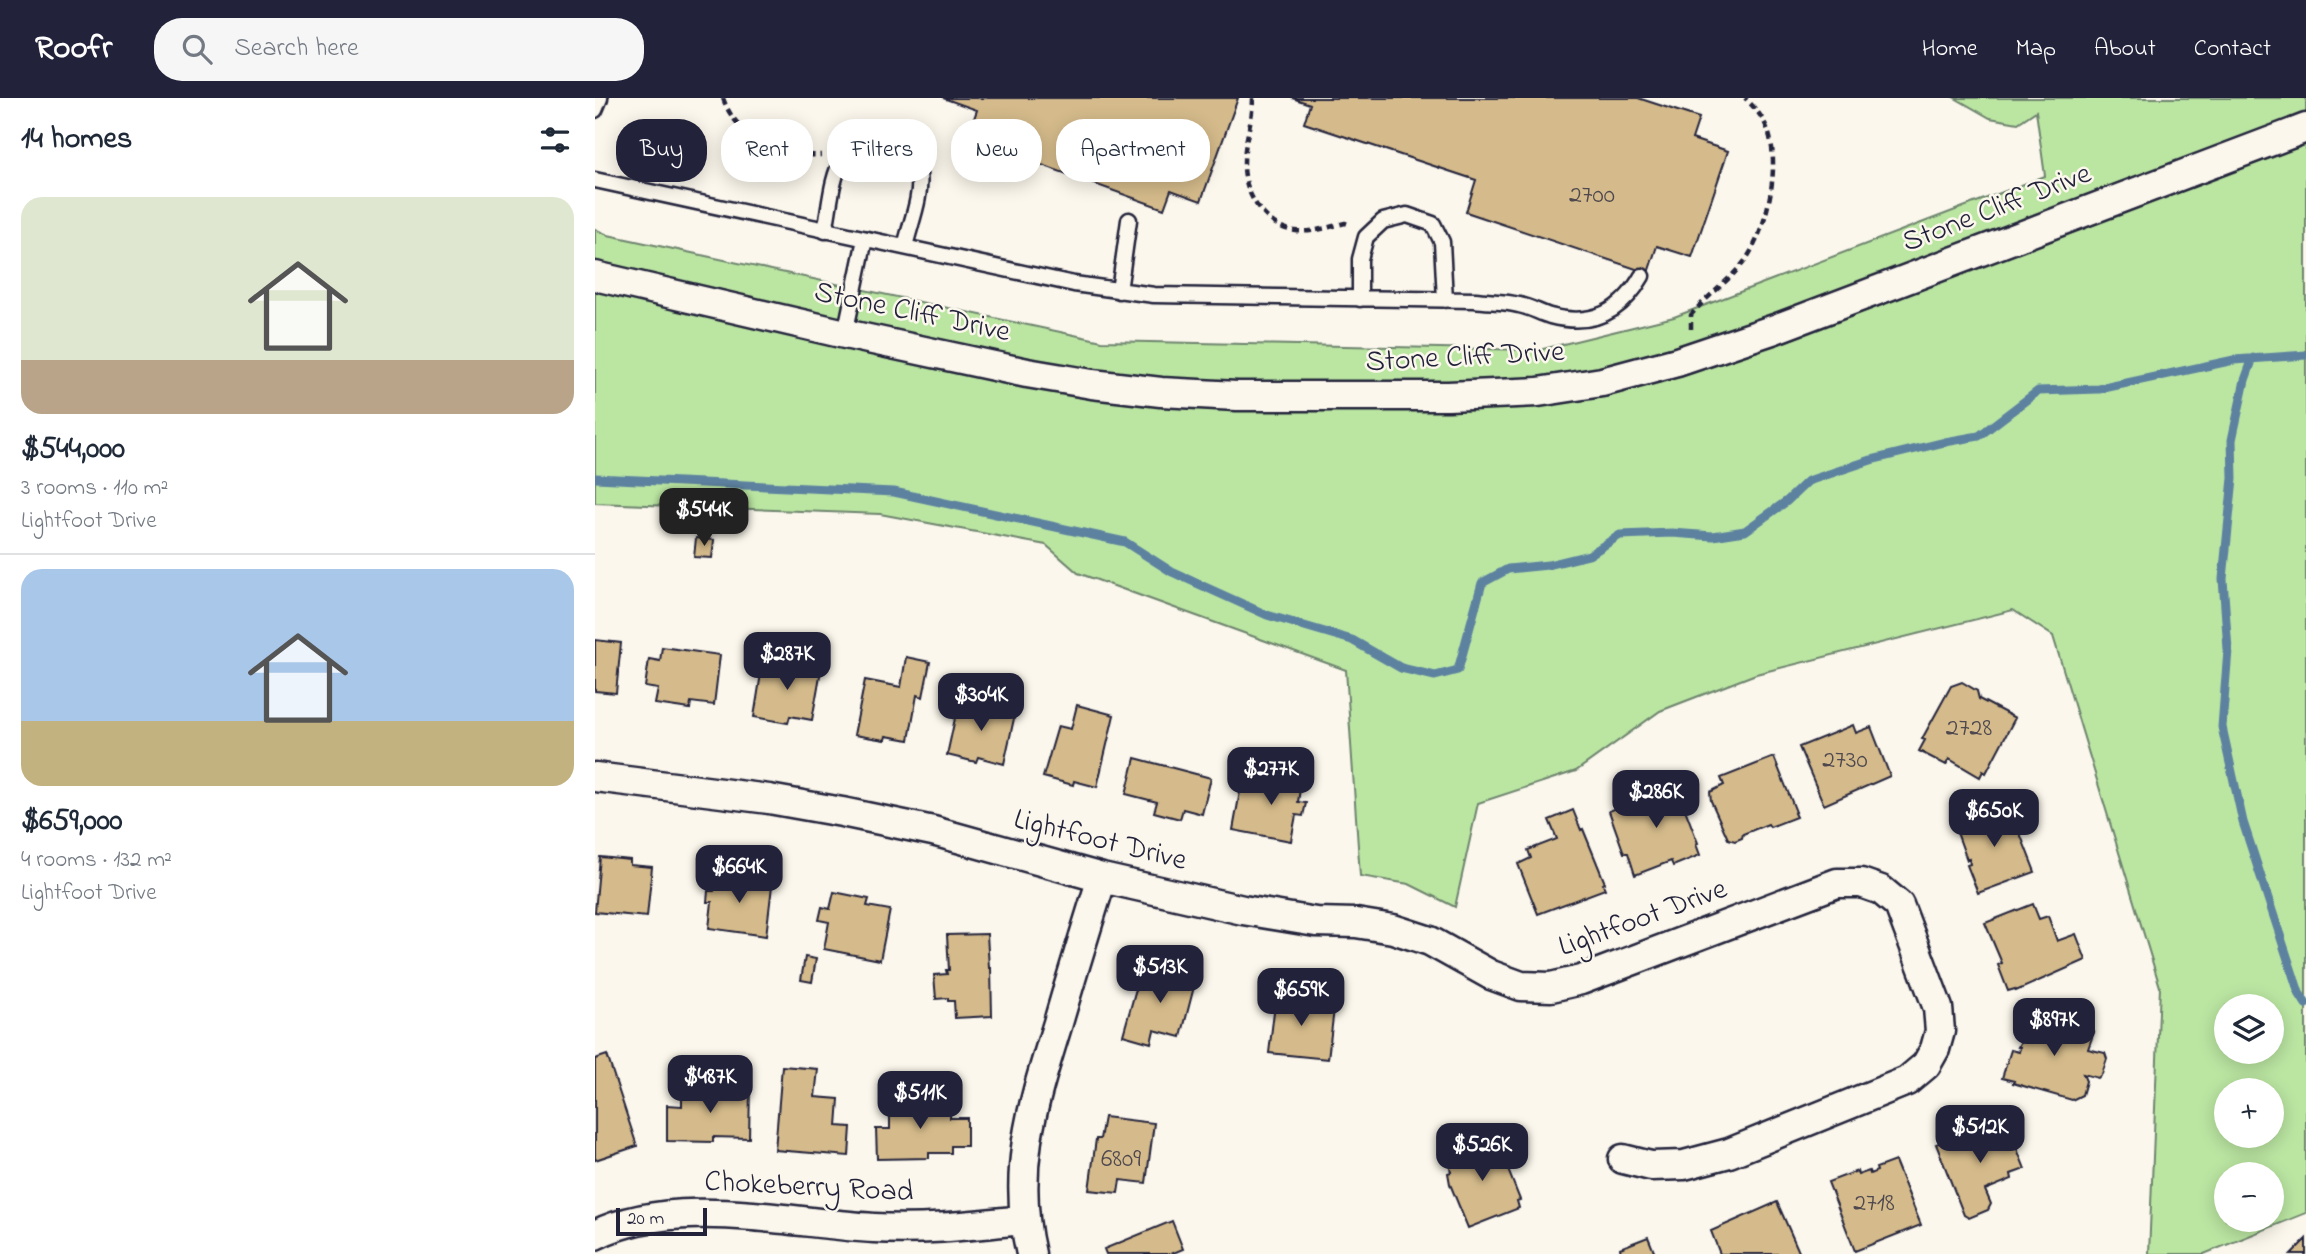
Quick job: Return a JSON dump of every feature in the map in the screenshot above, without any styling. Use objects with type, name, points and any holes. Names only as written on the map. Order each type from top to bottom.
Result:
[{"type":"street","name":"Stone Cliff Drive","points":[[595,276],[845,334],[1027,373],[1092,384],[1161,392],[1326,398],[1538,392],[1602,382],[1677,362],[1763,333],[2306,128]]},
{"type":"street","name":"Lightfoot Drive","points":[[595,777],[756,797],[842,812],[933,831],[1102,878],[1243,910],[1316,922],[1356,923],[1392,929],[1430,941],[1491,975],[1521,986],[1551,987],[1581,980],[1836,883],[1861,883],[1881,890],[1899,905],[1938,1008],[1940,1031],[1935,1049],[1926,1065],[1907,1081],[1729,1153],[1684,1165],[1651,1166],[1623,1159]]},
{"type":"street","points":[[1031,1254],[1023,1220],[1023,1167],[1030,1112],[1102,878]]},
{"type":"street","name":"Chokeberry Road","points":[[595,1235],[612,1227],[658,1216],[708,1214],[877,1228],[950,1227],[1023,1220]]},
{"type":"lane","points":[[595,110],[600,98]]},
{"type":"lane","points":[[825,230],[836,173],[844,156],[855,144],[869,138],[881,138],[907,149],[916,160],[920,187],[905,247]]},
{"type":"lane","points":[[595,180],[1074,284],[1154,295],[1445,300],[1518,305],[1550,316],[1578,321],[1600,317],[1619,305],[1643,276]]},
{"type":"lane","points":[[1360,299],[1360,259],[1366,237],[1383,221],[1408,215],[1433,224],[1442,242],[1445,300]]},
{"type":"lane","points":[[1119,291],[1129,220]]},
{"type":"lane","points":[[845,334],[866,239]]},
{"type":"path","points":[[723,98],[732,116],[755,139],[786,152],[808,156],[825,155]]},
{"type":"path","points":[[1253,98],[1244,164],[1247,185],[1257,206],[1268,219],[1283,229],[1299,232],[1345,223],[1352,225]]},
{"type":"path","points":[[1691,330],[1691,315],[1744,261],[1755,243],[1770,203],[1772,178],[1768,130],[1757,111],[1745,98]]},
{"type":"green space","points":[[1955,98],[2306,98],[2306,1213],[2284,1222],[2284,1162],[2214,1162],[2214,1232],[2259,1232],[2204,1254],[2149,1254],[2160,987],[2053,636],[2013,610],[1756,674],[1660,711],[1576,771],[1478,803],[1455,907],[1409,884],[1360,876],[1346,670],[1078,573],[1046,545],[880,514],[595,503],[595,229],[608,235],[1102,341],[1539,350],[1674,317],[2045,176],[2036,111],[2018,123],[1990,118]]},
{"type":"building","points":[[943,98],[1238,98],[1210,176],[1210,119],[1056,119],[1056,170],[1042,165],[1042,119],[974,119],[977,110]]},
{"type":"building","points":[[1292,98],[1638,98],[1699,118],[1692,139],[1728,151],[1692,257],[1657,246],[1648,273],[1466,212],[1476,180],[1304,123],[1310,104]]},
{"type":"building","points":[[1089,182],[1208,182],[1201,201],[1171,190],[1164,209]]},
{"type":"building","points":[[696,538],[714,540],[712,558],[694,557]]},
{"type":"building","points":[[595,640],[621,643],[616,693],[595,691]]},
{"type":"building","points":[[662,647],[720,655],[714,705],[691,702],[690,709],[655,704],[658,689],[645,687],[649,659],[660,661]]},
{"type":"building","points":[[906,657],[930,662],[923,697],[917,695],[909,740],[886,736],[885,740],[854,735],[865,680],[901,687]]},
{"type":"building","points":[[763,661],[821,670],[812,720],[790,716],[788,723],[754,717]]},
{"type":"building","points":[[1962,682],[1977,691],[1979,699],[2015,718],[1986,773],[1983,771],[1980,777],[1949,759],[1946,765],[1919,751],[1925,740],[1922,739],[1951,686]]},
{"type":"building","points":[[959,700],[1015,714],[1004,764],[978,757],[976,762],[947,755]]},
{"type":"building","points":[[1077,705],[1114,715],[1097,787],[1074,781],[1073,785],[1043,777],[1058,726],[1071,729]]},
{"type":"building","points":[[1853,725],[1856,733],[1871,727],[1890,776],[1824,805],[1799,747]]},
{"type":"building","points":[[1774,757],[1796,817],[1770,827],[1768,824],[1743,834],[1742,838],[1735,841],[1728,839],[1711,801],[1710,792],[1724,785],[1721,778]]},
{"type":"building","points":[[1135,758],[1211,778],[1202,814],[1183,809],[1180,819],[1154,812],[1157,802],[1126,794]]},
{"type":"building","points":[[1268,771],[1302,777],[1298,802],[1306,803],[1303,816],[1296,815],[1291,841],[1233,830],[1241,786],[1264,791]]},
{"type":"building","points":[[1666,782],[1676,786],[1700,855],[1673,866],[1671,861],[1635,875],[1609,811],[1647,796],[1650,788]]},
{"type":"building","points":[[2003,805],[2009,820],[2014,818],[2035,872],[1978,893],[1967,865],[1970,864],[1969,859],[1967,860],[1954,824]]},
{"type":"building","points":[[1573,810],[1605,883],[1605,889],[1538,914],[1518,864],[1531,858],[1528,850],[1557,839],[1549,820]]},
{"type":"building","points":[[600,857],[630,860],[630,865],[652,867],[647,917],[595,912]]},
{"type":"building","points":[[716,873],[751,877],[750,884],[772,886],[766,936],[709,928],[712,902],[707,902],[708,891],[714,891]]},
{"type":"building","points":[[834,892],[869,899],[867,906],[890,910],[880,960],[824,949],[829,922],[819,920],[822,907],[830,909]]},
{"type":"building","points":[[2033,904],[2039,919],[2048,916],[2057,941],[2076,934],[2086,960],[2016,991],[2008,991],[1998,965],[2002,963],[1985,923]]},
{"type":"building","points":[[987,934],[992,1016],[955,1018],[954,1001],[948,1001],[948,998],[936,999],[934,975],[947,974],[946,970],[949,970],[947,935]]},
{"type":"building","points":[[805,957],[816,959],[812,982],[801,980]]},
{"type":"building","points":[[1147,966],[1196,979],[1181,1037],[1154,1030],[1151,1043],[1123,1035],[1137,985],[1142,986]]},
{"type":"building","points":[[1276,995],[1311,999],[1311,1007],[1334,1009],[1328,1059],[1269,1053]]},
{"type":"building","points":[[2027,1015],[2094,1032],[2088,1049],[2105,1053],[2107,1059],[2098,1078],[2083,1074],[2086,1081],[2082,1095],[2072,1100],[2002,1078],[2011,1050],[2019,1052]]},
{"type":"building","points":[[607,1055],[637,1146],[595,1160],[595,1059]]},
{"type":"building","points":[[782,1066],[818,1069],[815,1097],[839,1099],[837,1126],[851,1127],[849,1156],[775,1150]]},
{"type":"building","points":[[682,1086],[750,1088],[749,1138],[713,1137],[713,1142],[667,1141],[667,1105],[682,1106]]},
{"type":"building","points":[[950,1101],[950,1118],[967,1118],[967,1146],[951,1146],[951,1153],[929,1153],[929,1158],[877,1159],[876,1129],[890,1129],[890,1102]]},
{"type":"building","points":[[1104,1117],[1154,1123],[1146,1183],[1120,1180],[1118,1193],[1089,1190],[1096,1139],[1100,1139]]},
{"type":"building","points":[[2005,1119],[2025,1169],[2011,1174],[2012,1179],[1985,1190],[1991,1204],[1988,1210],[1969,1218],[1964,1215],[1936,1144],[1981,1130]]},
{"type":"building","points":[[1495,1137],[1520,1200],[1517,1201],[1519,1208],[1468,1228],[1450,1184],[1448,1173],[1451,1172],[1447,1156]]},
{"type":"building","points":[[1895,1161],[1921,1225],[1855,1251],[1828,1182],[1857,1171],[1858,1175],[1869,1171],[1870,1174],[1877,1171],[1876,1168]]},
{"type":"building","points":[[1777,1202],[1800,1254],[1720,1254],[1711,1231]]},
{"type":"building","points":[[1172,1221],[1183,1249],[1171,1254],[1106,1254],[1104,1249]]},
{"type":"building","points":[[1648,1237],[1655,1254],[1621,1254],[1620,1248]]},
{"type":"building","points":[[2306,1239],[2306,1254],[2291,1254]]},
{"type":"waterway","points":[[595,478],[894,492],[1125,542],[1172,572],[1267,615],[1352,640],[1401,668],[1435,676],[1458,670],[1482,583],[1508,569],[1548,565],[1589,555],[1620,535],[1672,533],[1713,536],[1745,531],[1787,501],[1808,481],[1871,460],[1979,436],[2038,391],[2099,389],[2234,360],[2306,355]]},
{"type":"waterway","points":[[2253,358],[2245,380],[2232,440],[2233,478],[2223,579],[2228,650],[2222,727],[2243,822],[2299,993],[2306,1004]]}]
